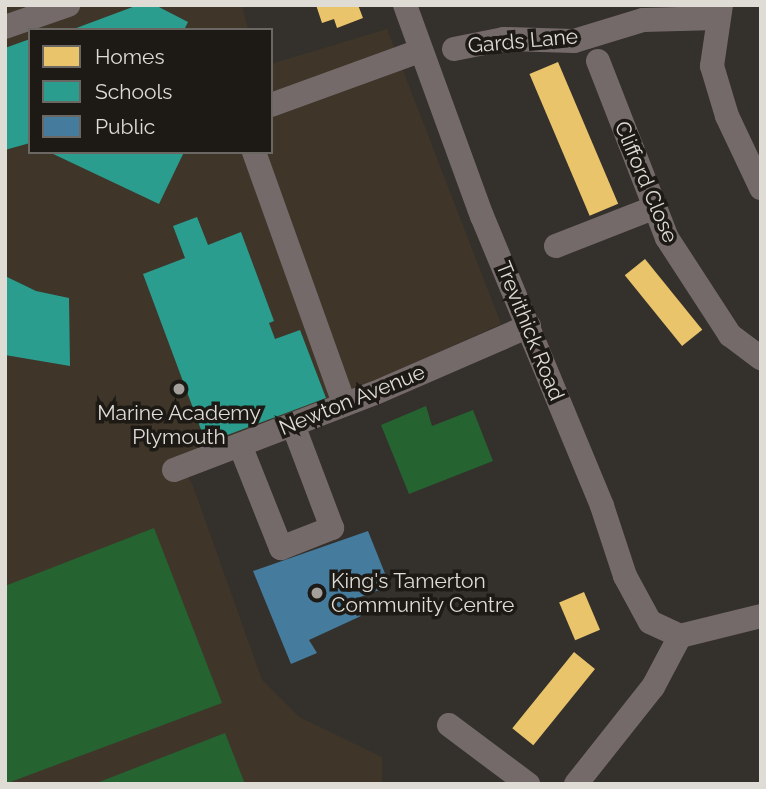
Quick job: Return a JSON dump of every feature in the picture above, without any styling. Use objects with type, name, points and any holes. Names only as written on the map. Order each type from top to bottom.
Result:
[{"type":"street","points":[[5,27],[68,5]]},
{"type":"street","name":"Trevithick Road","points":[[405,5],[419,51],[637,601],[650,622],[680,636]]},
{"type":"street","points":[[719,12],[712,66],[727,116],[761,188]]},
{"type":"street","name":"Gards Lane","points":[[454,49],[504,39],[574,41],[643,20],[719,12]]},
{"type":"street","points":[[273,103],[419,51]]},
{"type":"street","name":"Clifford Close","points":[[598,61],[653,208],[667,238],[730,335],[761,358]]},
{"type":"street","points":[[255,154],[344,404]]},
{"type":"street","points":[[556,246],[653,208]]},
{"type":"street","name":"Newton Avenue","points":[[174,470],[293,425],[529,327]]},
{"type":"street","points":[[240,445],[281,548],[332,528],[293,425]]},
{"type":"street","points":[[576,784],[653,687],[680,636],[761,616]]},
{"type":"street","points":[[449,725],[528,784]]},
{"type":"shaded area","name":"Marine Academy Plymouth","points":[[5,5],[242,5],[248,28],[28,28],[28,154],[273,154],[273,63],[387,29],[501,324],[332,400],[178,458],[193,486],[262,680],[299,717],[382,757],[382,784],[5,784]]},
{"type":"green space","points":[[426,406],[432,426],[473,410],[493,461],[409,494],[381,425]]},
{"type":"green space","points":[[154,528],[222,703],[5,784],[5,586]]},
{"type":"green space","points":[[225,733],[245,784],[94,784]]},
{"type":"building: Homes","points":[[316,5],[358,5],[363,18],[337,28],[334,19],[322,23]]},
{"type":"building: Homes","points":[[558,62],[618,204],[590,216],[529,74]]},
{"type":"building: Homes","points":[[645,259],[702,330],[682,346],[625,275]]},
{"type":"building: Homes","points":[[584,592],[600,630],[575,640],[559,603]]},
{"type":"building: Homes","points":[[574,652],[595,669],[533,745],[512,728]]},
{"type":"building: Schools","points":[[138,5],[155,5],[188,22],[185,28],[76,28]]},
{"type":"building: Schools","points":[[28,40],[28,144],[5,150],[5,48]]},
{"type":"building: Schools","points":[[53,154],[183,154],[159,204]]},
{"type":"building: Schools","points":[[197,217],[208,245],[241,232],[274,321],[269,323],[275,339],[300,330],[326,398],[206,443],[143,274],[185,258],[173,226]]},
{"type":"building: Schools","points":[[5,276],[36,291],[69,298],[70,366],[5,355]]},
{"type":"building: Public","name":"King's Tamerton Community Centre","points":[[368,531],[390,586],[355,599],[361,616],[309,640],[317,653],[291,664],[253,571]]},
{"type":"place","name":"Marine Academy Plymouth","points":[[179,389]]},
{"type":"place","name":"King's Tamerton Community Centre","points":[[317,593]]}]
